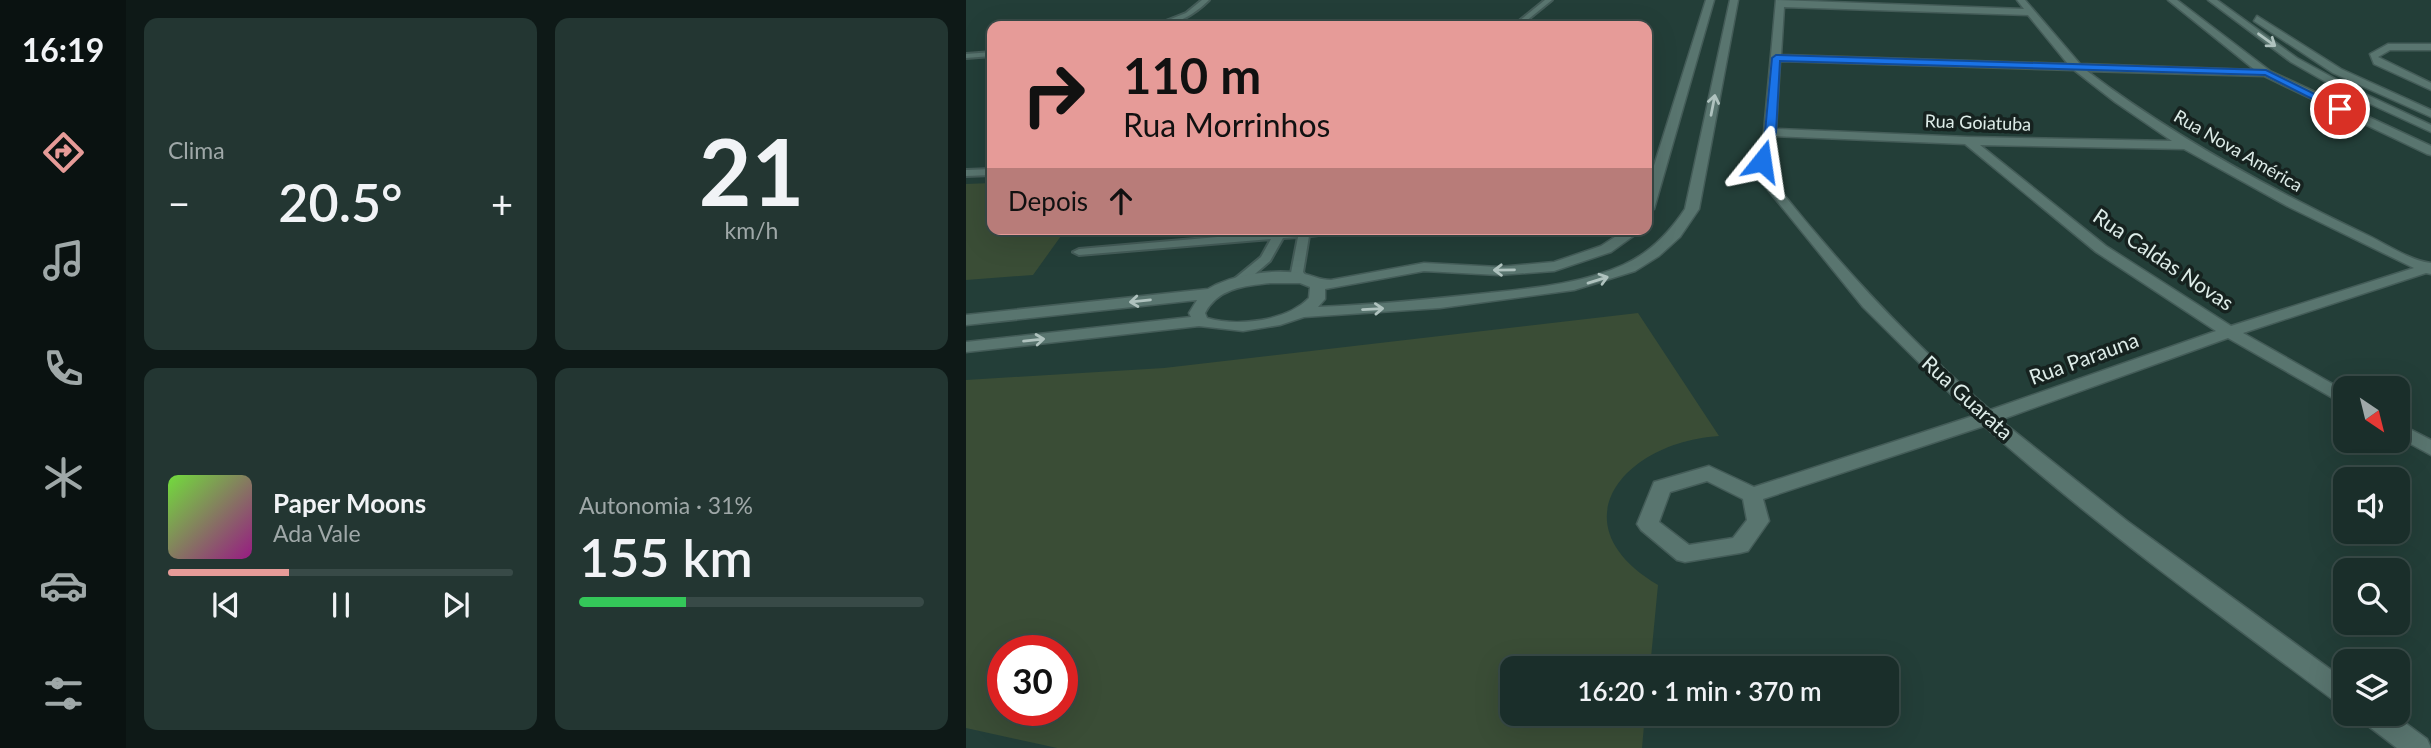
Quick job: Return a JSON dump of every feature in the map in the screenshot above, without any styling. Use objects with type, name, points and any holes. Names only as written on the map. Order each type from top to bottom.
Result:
[{"type":"street","points":[[1652,192],[1710,0]]},
{"type":"street","points":[[966,347],[1199,321],[1222,325],[1261,323],[1304,312],[1411,307],[1567,289],[1612,275],[1655,253],[1681,231],[1692,209],[1734,0]]},
{"type":"street","name":"Rua Nova América","points":[[2021,0],[2078,68],[2185,145],[2306,209],[2430,269]]},
{"type":"street","points":[[2172,0],[2266,73],[2431,151]]},
{"type":"street","points":[[2211,0],[2294,60],[2344,88],[2431,129]]},
{"type":"street","points":[[2231,0],[2337,71],[2431,114]]},
{"type":"street","points":[[1780,2],[2031,12]]},
{"type":"street","name":"Rua Guarata","points":[[1780,2],[1770,132],[1762,161],[1762,174],[1815,244],[1906,343],[1987,418],[2160,559],[2333,685]]},
{"type":"street","points":[[2431,47],[2388,47],[2373,56],[2377,62],[2431,87]]},
{"type":"street","points":[[1776,58],[2266,73]]},
{"type":"street","name":"Rua Goiatuba","points":[[1770,132],[1968,141],[2185,145]]},
{"type":"street","name":"Rua Caldas Novas","points":[[1968,141],[2101,249],[2228,332],[2333,392]]},
{"type":"street","points":[[966,320],[1208,294],[1237,283],[1302,278],[1318,285],[1340,286],[1410,268],[1438,266],[1500,271],[1547,268],[1595,255],[1629,235]]},
{"type":"street","name":"Rua Parauna","points":[[1752,495],[1987,418],[2228,332],[2430,269]]},
{"type":"street","points":[[1304,312],[1317,299],[1318,285]]},
{"type":"street","points":[[1199,321],[1197,313],[1208,294]]},
{"type":"street","points":[[2410,436],[2431,448]]},
{"type":"street","points":[[1709,473],[1752,495],[1758,521],[1740,545],[1685,554],[1648,524],[1661,486],[1709,473]]},
{"type":"street","points":[[2388,726],[2418,748]]},
{"type":"lane","points":[[1170,21],[1188,14],[1206,0]]},
{"type":"lane","points":[[1523,21],[1549,0]]},
{"type":"lane","points":[[966,56],[987,54]]},
{"type":"lane","points":[[966,173],[987,172]]},
{"type":"lane","points":[[1079,252],[1250,235]]},
{"type":"lane","points":[[1237,283],[1266,259],[1278,235]]},
{"type":"lane","points":[[1301,235],[1297,273],[1302,278]]},
{"type":"green space","points":[[987,183],[987,235],[1062,235],[1033,275],[966,280],[966,184]]},
{"type":"green space","points":[[1638,313],[1719,436],[1685,442],[1655,453],[1631,470],[1614,490],[1607,513],[1611,537],[1627,561],[1658,585],[1651,656],[1500,656],[1500,726],[1644,726],[1642,748],[1057,748],[966,728],[966,380],[1164,368]]},
{"type":"route","points":[[1762,161],[1770,132],[1776,58],[2266,73],[2340,109]]}]
